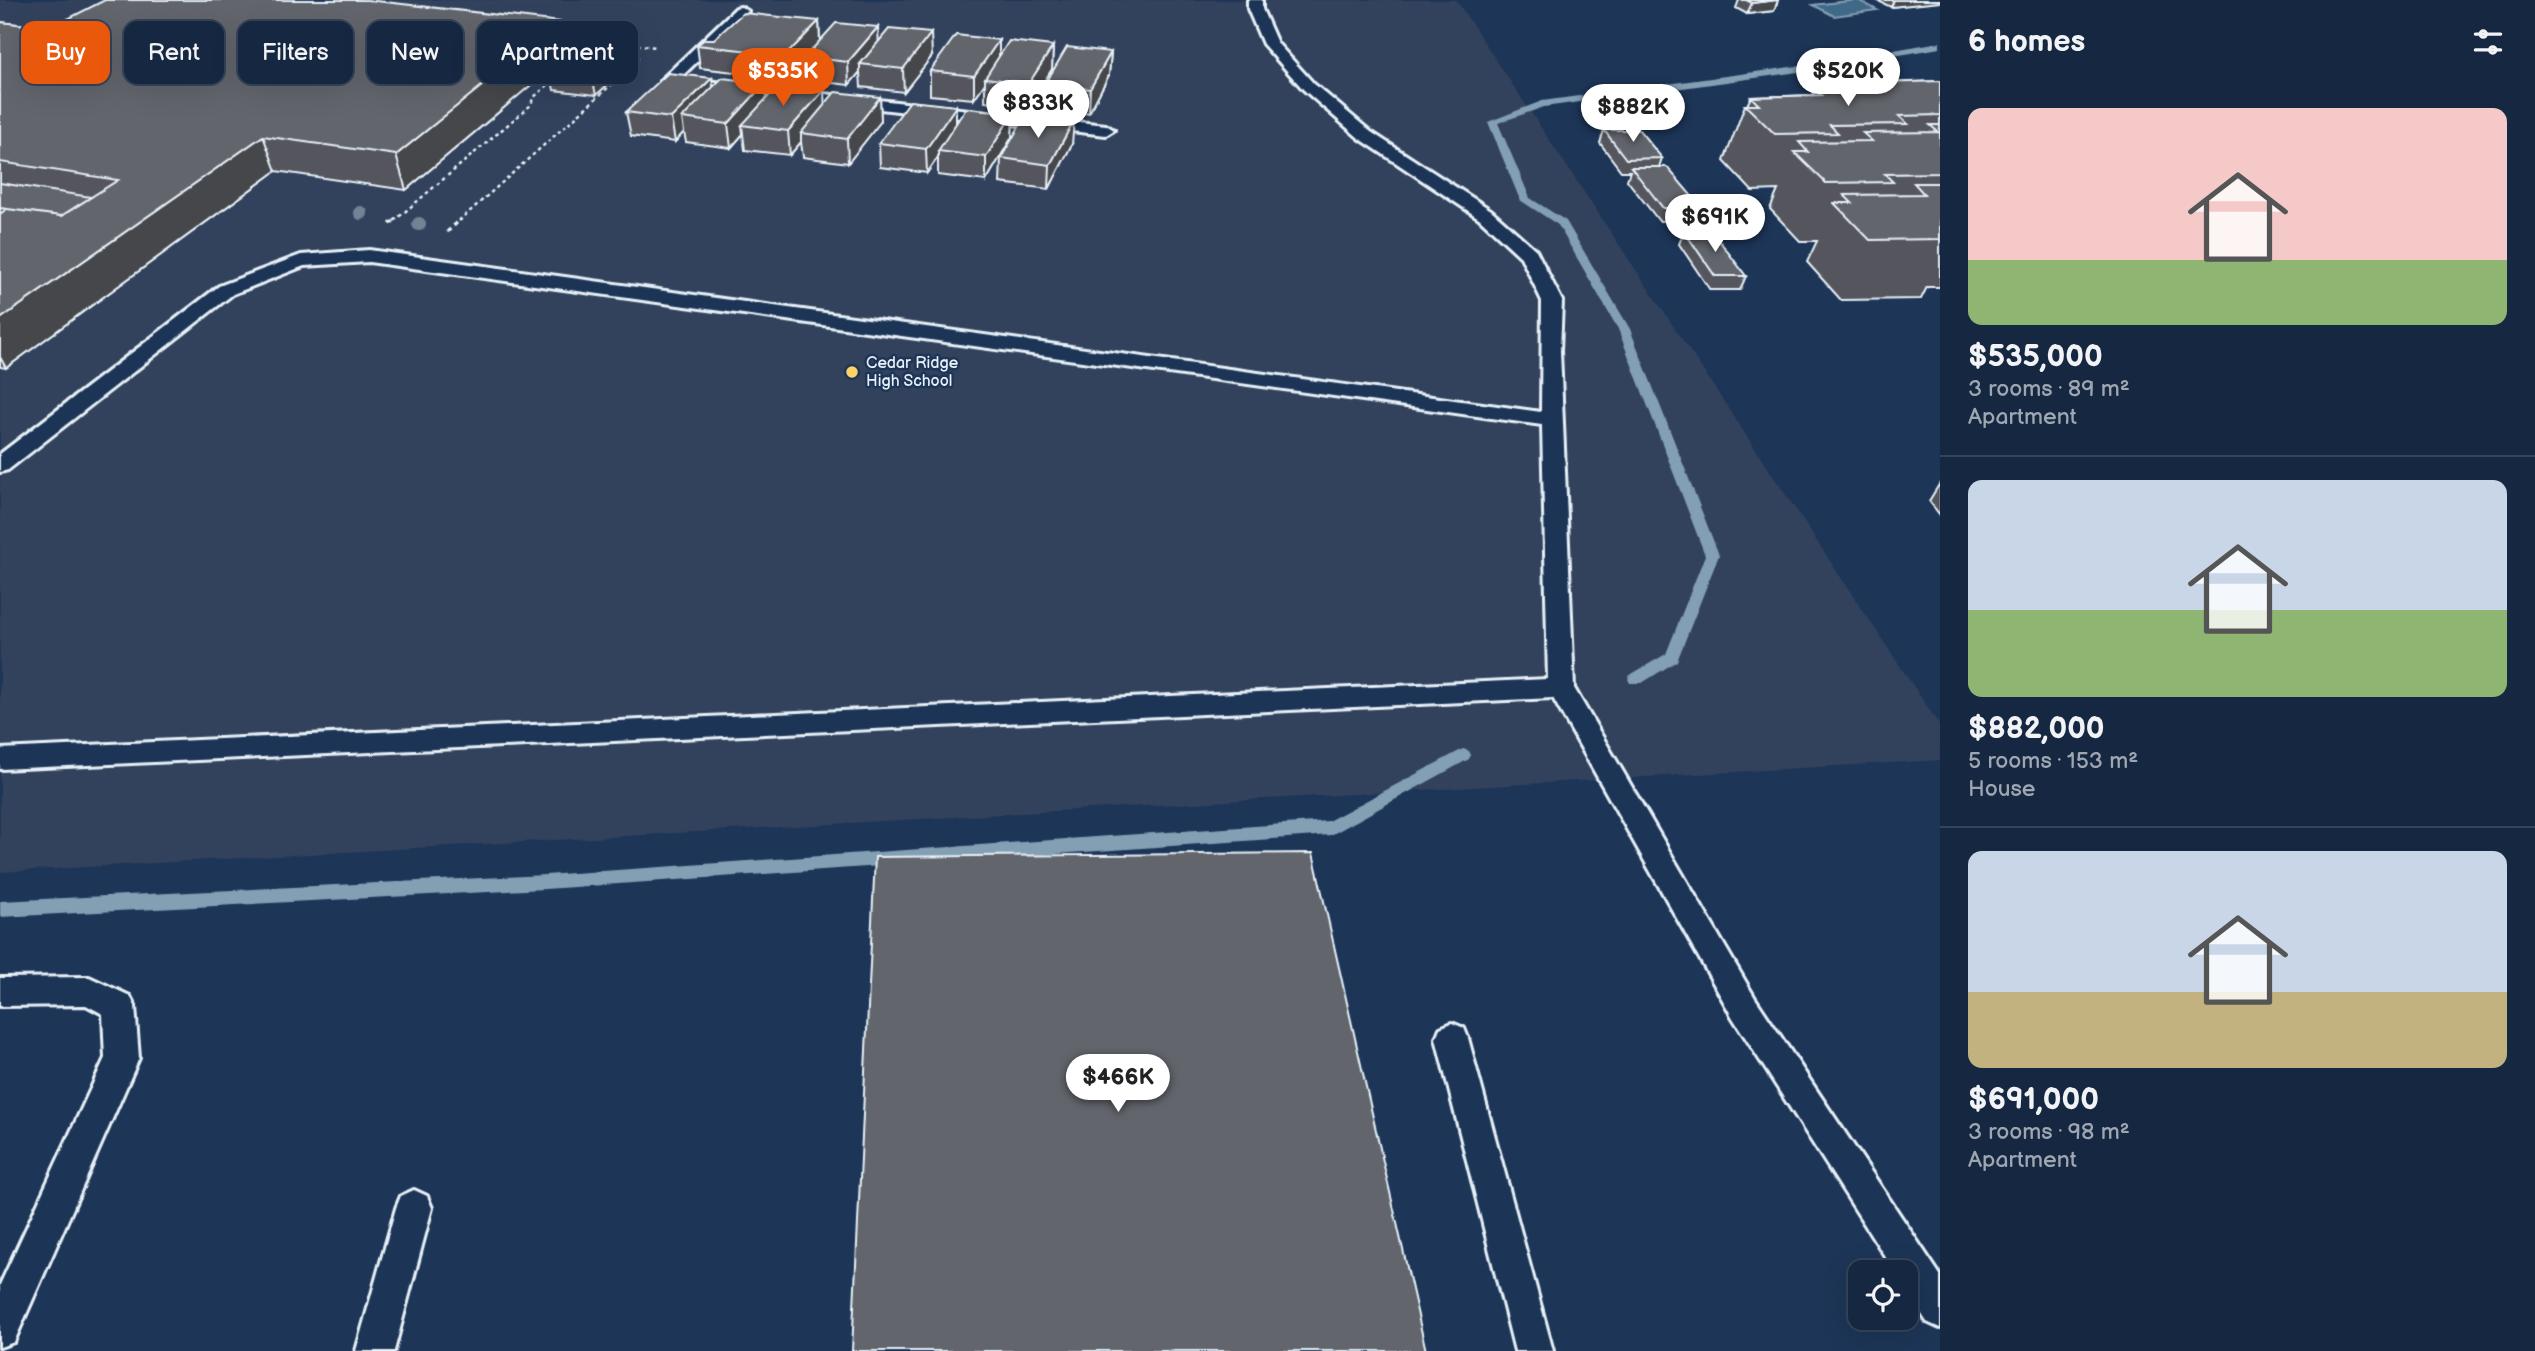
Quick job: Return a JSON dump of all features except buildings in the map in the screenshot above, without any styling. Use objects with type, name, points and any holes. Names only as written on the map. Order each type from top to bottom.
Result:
[{"type":"lane","points":[[1255,0],[1255,9],[1269,44],[1309,87],[1365,135],[1485,214],[1529,254],[1552,301],[1552,420],[1560,688],[1744,1008],[1940,1309]]},
{"type":"lane","points":[[741,11],[668,81],[1107,131]]},
{"type":"lane","points":[[0,465],[226,290],[301,261],[369,256],[1552,420]]},
{"type":"lane","points":[[0,759],[1560,688]]},
{"type":"lane","points":[[0,992],[89,991],[119,1006],[122,1058],[0,1328]]},
{"type":"lane","points":[[1452,1038],[1534,1351]]},
{"type":"lane","points":[[375,1351],[414,1208]]},
{"type":"path","points":[[438,240],[664,37]]},
{"type":"path","points":[[638,45],[698,52]]},
{"type":"path","points":[[352,257],[531,105],[533,97],[549,84]]},
{"type":"shaded area","name":"Cedar Ridge High School","points":[[0,0],[1456,0],[1940,726],[1940,760],[0,872]]},
{"type":"shaded area","points":[[1858,0],[1877,10],[1834,16],[1813,5]]},
{"type":"waterway","points":[[1636,679],[1672,657],[1712,555],[1624,329],[1562,223],[1525,200],[1493,122],[1542,104],[1813,67],[1940,45]]},
{"type":"waterway","points":[[0,909],[545,882],[1331,828],[1463,755]]},
{"type":"place","name":"Cedar Ridge High School","points":[[852,372]]}]
